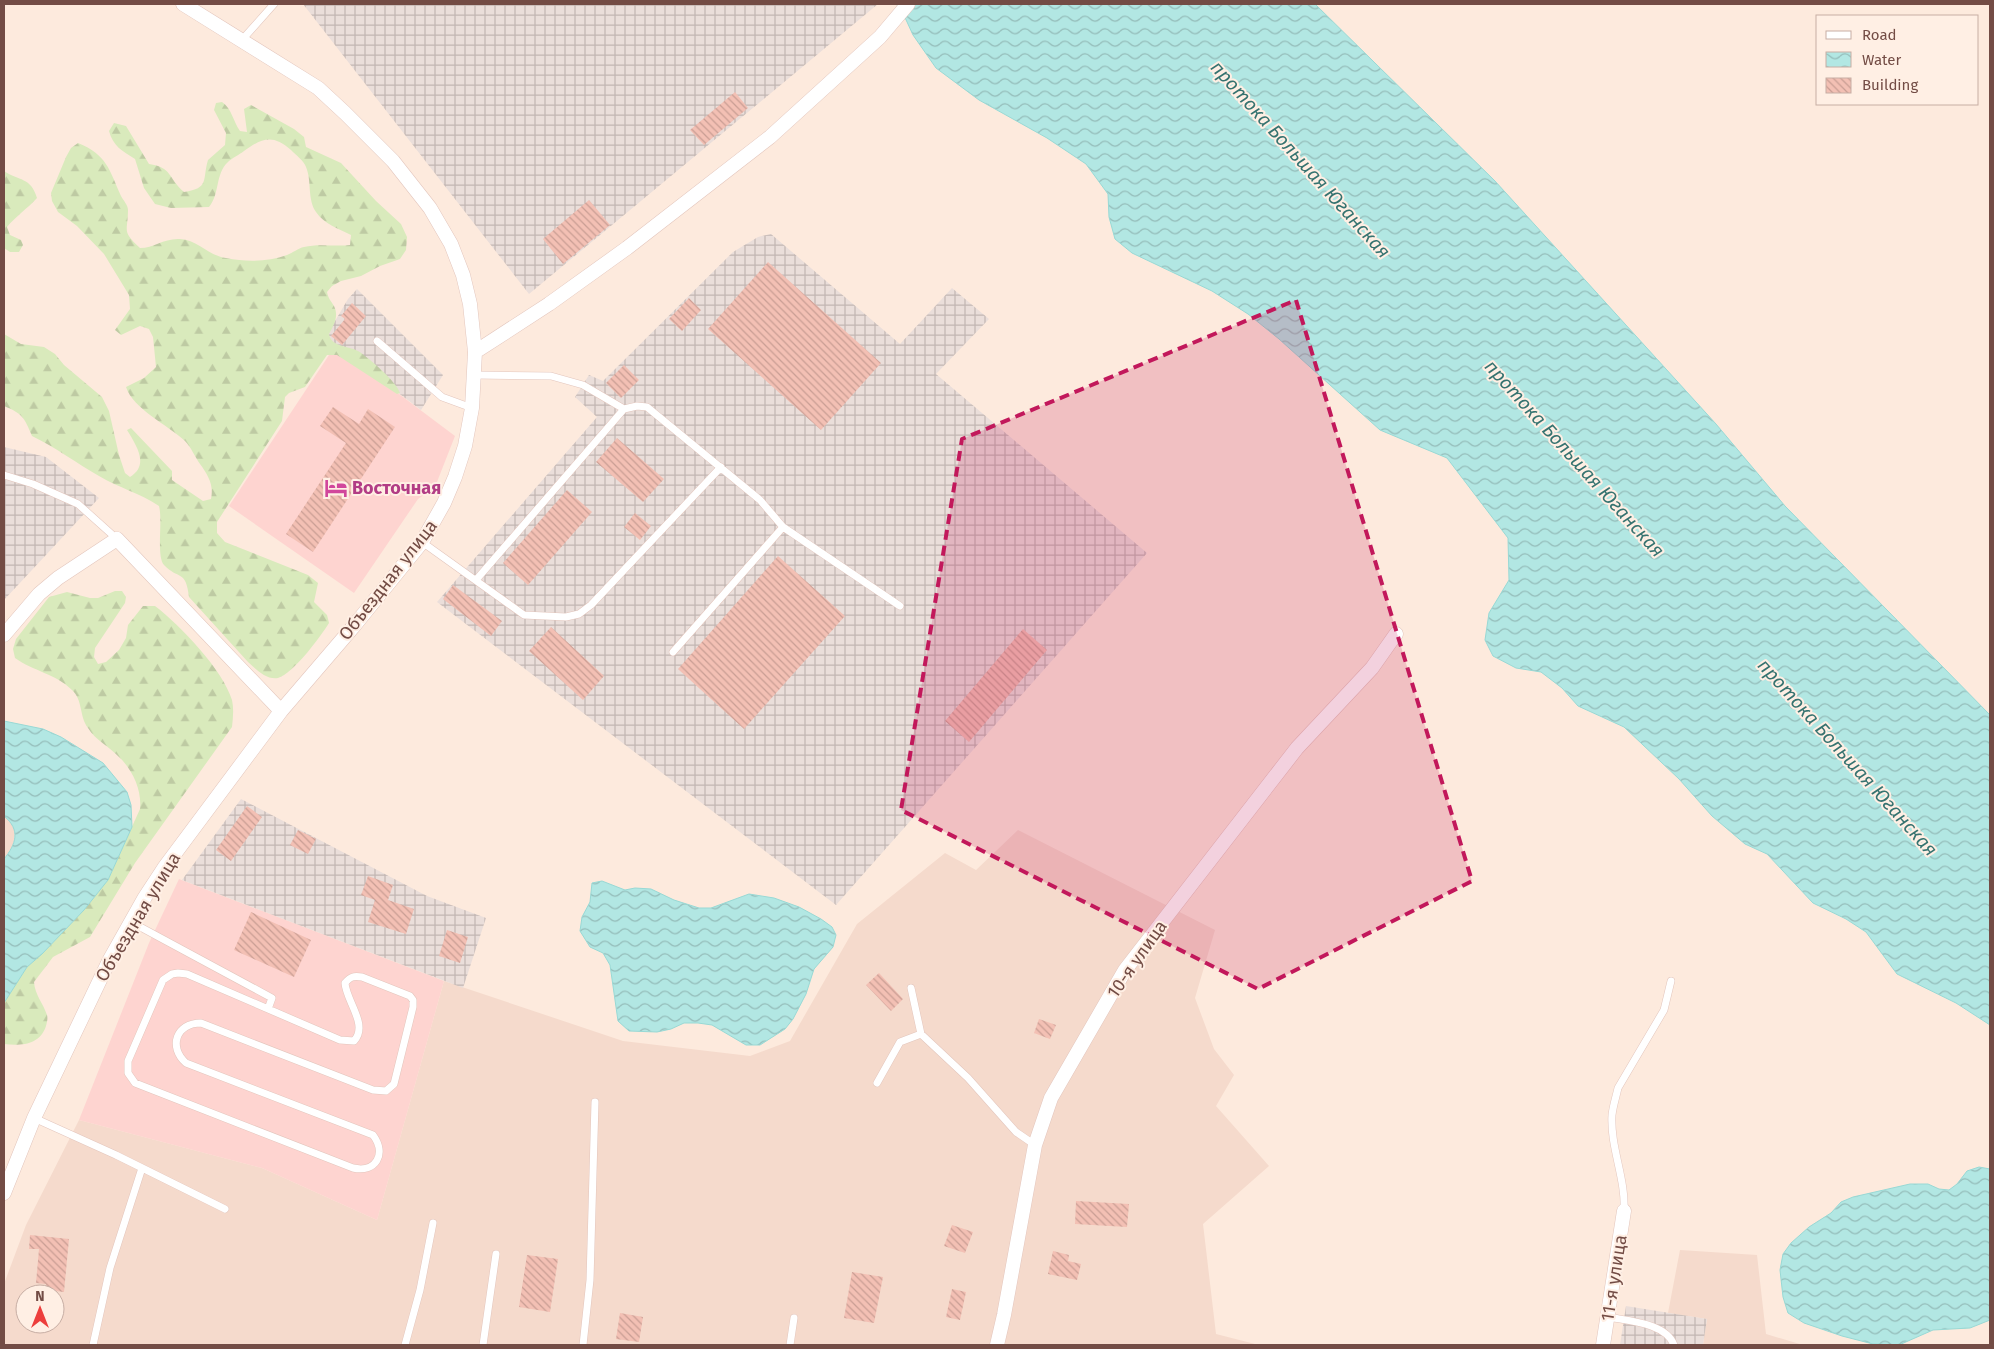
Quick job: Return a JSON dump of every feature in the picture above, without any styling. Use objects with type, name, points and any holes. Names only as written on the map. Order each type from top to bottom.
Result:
[{"type":"street","name":"Объездная улица","points":[[4,1193],[34,1118],[105,969],[131,922],[164,868],[281,711],[353,628],[422,542],[444,503],[455,477],[465,446],[472,408],[475,352],[470,304],[463,275],[451,244],[430,208],[393,161],[346,113],[318,88],[183,4]]},
{"type":"street","points":[[475,352],[549,304],[627,248],[770,136],[869,48],[908,4]]},
{"type":"street","points":[[4,635],[39,594],[58,578],[117,539],[281,711]]},
{"type":"street","name":"10-я улица","points":[[997,1345],[1034,1146],[1052,1098],[1125,970],[1296,748],[1372,668],[1396,634]]},
{"type":"street","name":"11-я улица","points":[[1603,1345],[1624,1211]]},
{"type":"lane","points":[[241,41],[274,4]]},
{"type":"lane","points":[[377,341],[442,397],[472,408]]},
{"type":"lane","points":[[475,375],[551,376],[583,385],[624,409]]},
{"type":"lane","points":[[476,580],[624,409],[637,406],[647,407],[721,467],[760,500],[783,527],[900,606]]},
{"type":"lane","points":[[422,542],[524,615],[566,618],[579,614],[591,606],[721,467]]},
{"type":"lane","points":[[4,475],[34,484],[78,504],[117,539]]},
{"type":"lane","points":[[673,652],[783,527]]},
{"type":"lane","points":[[131,922],[272,998],[268,1009]]},
{"type":"lane","points":[[172,974],[187,974],[268,1009],[348,1042],[354,1041],[359,1031],[359,1023],[346,989],[345,983],[349,978],[354,976],[362,977],[410,996],[413,1000],[413,1007],[394,1084],[386,1092],[373,1090],[201,1023],[186,1024],[178,1036],[180,1058],[186,1063],[373,1136],[378,1142],[380,1149],[379,1156],[372,1166],[360,1169],[353,1168],[135,1082],[128,1072],[128,1060],[163,980],[172,974]]},
{"type":"lane","points":[[1624,1211],[1624,1195],[1613,1130],[1614,1100],[1618,1088],[1664,1010],[1671,982]]},
{"type":"lane","points":[[911,988],[921,1034],[968,1078],[1016,1132],[1034,1146]]},
{"type":"lane","points":[[877,1083],[900,1042],[921,1034]]},
{"type":"lane","points":[[582,1345],[590,1280],[595,1102]]},
{"type":"lane","points":[[34,1118],[226,1209]]},
{"type":"lane","points":[[92,1345],[108,1274],[142,1168]]},
{"type":"lane","points":[[405,1345],[420,1290],[433,1224]]},
{"type":"lane","points":[[483,1345],[496,1254]]},
{"type":"lane","points":[[1608,1317],[1660,1328],[1667,1334],[1674,1345]]},
{"type":"lane","points":[[790,1345],[794,1318]]},
{"type":"highlighted area","points":[[1296,300],[1472,881],[1258,989],[901,810],[962,439]]},
{"type":"shaded area","points":[[303,4],[878,4],[529,294]]},
{"type":"shaded area","points":[[771,234],[900,344],[952,288],[989,319],[936,374],[1147,553],[836,905],[437,602],[597,417],[575,397],[589,375],[603,381],[733,252],[758,237]]},
{"type":"shaded area","points":[[357,289],[443,375],[421,410],[325,338],[348,299]]},
{"type":"shaded area","points":[[335,346],[455,436],[435,487],[418,499],[354,593],[229,506]]},
{"type":"shaded area","points":[[4,447],[46,457],[99,498],[4,600]]},
{"type":"shaded area","points":[[241,799],[427,896],[486,918],[463,988],[182,880]]},
{"type":"shaded area","points":[[4,816],[13,825],[15,834],[13,845],[4,859]]},
{"type":"shaded area","points":[[1018,830],[1215,930],[1195,998],[1214,1049],[1234,1075],[1216,1106],[1269,1166],[1203,1224],[1216,1334],[1259,1345],[4,1345],[4,1284],[26,1225],[79,1120],[262,1168],[377,1220],[444,981],[623,1041],[750,1056],[790,1041],[857,924],[945,853],[976,870]]},
{"type":"shaded area","points":[[179,879],[444,981],[377,1220],[262,1168],[79,1120],[149,943]]},
{"type":"shaded area","points":[[1680,1250],[1757,1255],[1766,1334],[1803,1345],[1703,1345],[1707,1319],[1668,1313]]},
{"type":"shaded area","points":[[1626,1306],[1707,1319],[1703,1345],[1620,1345]]},
{"type":"green space","points":[[222,102],[230,112],[240,131],[247,132],[244,109],[251,105],[294,129],[304,137],[306,147],[341,163],[376,201],[401,224],[407,237],[406,250],[400,259],[380,266],[361,276],[341,281],[332,286],[327,292],[336,313],[334,324],[329,334],[330,338],[337,344],[358,351],[388,376],[400,393],[397,394],[337,355],[327,355],[305,387],[289,393],[285,397],[282,421],[217,522],[217,533],[225,542],[308,575],[318,583],[314,602],[327,615],[329,623],[299,662],[291,670],[278,678],[265,676],[248,662],[189,597],[186,582],[181,576],[164,565],[160,554],[159,506],[107,480],[32,436],[22,417],[4,406],[4,334],[21,344],[44,347],[55,354],[64,365],[102,397],[109,411],[125,473],[130,477],[136,472],[140,461],[137,448],[127,430],[131,428],[172,471],[172,480],[203,501],[211,499],[212,489],[210,480],[187,443],[143,410],[130,395],[126,387],[144,378],[156,367],[153,337],[149,329],[140,326],[121,335],[115,330],[130,309],[129,295],[104,254],[77,226],[58,212],[52,201],[51,193],[66,157],[71,148],[78,143],[95,153],[106,164],[128,208],[128,234],[140,248],[180,239],[192,242],[220,257],[257,261],[280,257],[310,246],[350,245],[351,235],[327,223],[313,207],[308,172],[304,163],[285,145],[273,140],[256,143],[228,162],[221,172],[215,196],[209,207],[171,208],[155,204],[144,188],[135,159],[122,151],[113,141],[109,131],[114,123],[126,126],[149,164],[166,170],[184,192],[198,188],[204,182],[208,160],[225,145],[226,133],[214,110],[216,103]]},
{"type":"green space","points":[[4,171],[28,183],[37,198],[7,227],[10,235],[21,240],[23,245],[19,252],[10,252],[4,248]]},
{"type":"green space","points":[[115,591],[122,591],[126,597],[125,603],[95,648],[94,657],[98,664],[106,662],[119,650],[126,638],[128,625],[143,606],[155,606],[188,636],[220,675],[232,700],[232,727],[135,863],[90,937],[53,957],[34,982],[47,1016],[43,1032],[35,1041],[29,1043],[17,1045],[4,1044],[4,1003],[27,967],[84,910],[108,880],[140,809],[140,795],[132,774],[124,762],[91,732],[83,718],[78,698],[72,690],[52,676],[15,658],[13,649],[16,639],[49,597],[67,592],[90,598],[98,598]]},
{"type":"water","name":"протока Большая Юганская","points":[[896,4],[1315,4],[1495,181],[1716,424],[1785,506],[1990,715],[1990,1025],[1956,1003],[1897,974],[1866,932],[1846,919],[1813,903],[1767,854],[1745,844],[1712,816],[1679,779],[1624,727],[1578,706],[1562,688],[1541,672],[1516,668],[1493,656],[1485,640],[1489,613],[1509,580],[1508,538],[1447,458],[1380,430],[1279,339],[1248,314],[1212,291],[1132,253],[1115,239],[1109,217],[1108,194],[1086,164],[1047,138],[979,100],[936,68],[913,35],[902,11]]},
{"type":"water","points":[[4,721],[43,729],[61,737],[103,763],[127,792],[131,805],[132,827],[108,880],[84,910],[27,967],[4,1003],[4,859],[14,842],[15,832],[4,816]]},
{"type":"water","points":[[602,881],[625,890],[635,888],[651,889],[674,900],[699,908],[711,908],[749,894],[774,898],[799,907],[832,927],[836,935],[833,947],[814,969],[806,994],[793,1019],[785,1029],[760,1045],[746,1045],[712,1025],[698,1023],[684,1023],[671,1029],[657,1032],[629,1031],[618,1021],[610,965],[603,953],[590,947],[580,931],[582,917],[590,902],[592,883]]},
{"type":"water","points":[[1979,1167],[1990,1169],[1990,1320],[1970,1328],[1933,1330],[1899,1345],[1873,1344],[1842,1336],[1804,1323],[1788,1313],[1783,1297],[1780,1270],[1783,1254],[1791,1243],[1809,1227],[1831,1213],[1841,1202],[1853,1197],[1910,1184],[1928,1184],[1939,1189],[1949,1190],[1957,1184],[1967,1171]]},
{"type":"building","points":[[735,92],[748,108],[704,145],[690,130]]},
{"type":"building","points":[[589,200],[610,225],[563,264],[543,239]]},
{"type":"building","points":[[768,262],[881,363],[821,430],[708,329]]},
{"type":"building","points":[[689,298],[701,310],[682,331],[669,319]]},
{"type":"building","points":[[352,303],[366,316],[342,345],[331,336],[345,319],[341,316]]},
{"type":"building","points":[[624,365],[639,380],[621,398],[606,383]]},
{"type":"building","name":"Восточная","points":[[333,407],[359,424],[368,409],[395,427],[313,552],[286,534],[346,443],[320,426]]},
{"type":"building","points":[[617,438],[664,479],[643,502],[596,462]]},
{"type":"building","points":[[567,490],[592,512],[528,585],[503,563]]},
{"type":"building","points":[[635,513],[651,526],[640,540],[624,527]]},
{"type":"building","points":[[778,556],[845,616],[744,729],[678,669]]},
{"type":"building","points":[[453,585],[502,621],[491,636],[443,599]]},
{"type":"building","points":[[551,627],[604,676],[583,700],[529,651]]},
{"type":"building","points":[[1023,629],[1047,650],[969,742],[945,721]]},
{"type":"building","points":[[247,806],[262,817],[231,861],[216,850]]},
{"type":"building","points":[[298,830],[316,839],[308,854],[290,845]]},
{"type":"building","points":[[368,876],[393,885],[388,900],[414,909],[406,934],[368,922],[375,900],[361,895]]},
{"type":"building","points":[[251,912],[311,940],[294,977],[234,950]]},
{"type":"building","points":[[447,930],[468,937],[460,963],[439,956]]},
{"type":"building","points":[[879,973],[903,999],[891,1011],[866,985]]},
{"type":"building","points":[[1039,1019],[1056,1025],[1050,1039],[1034,1033]]},
{"type":"building","points":[[1076,1201],[1129,1204],[1127,1227],[1075,1224]]},
{"type":"building","points":[[952,1225],[973,1232],[965,1253],[944,1246]]},
{"type":"building","points":[[30,1235],[69,1239],[65,1284],[36,1283],[39,1249],[29,1249]]},
{"type":"building","points":[[1053,1251],[1069,1255],[1068,1261],[1081,1264],[1077,1280],[1048,1274]]},
{"type":"building","points":[[527,1255],[558,1259],[550,1312],[519,1307]]},
{"type":"building","points":[[852,1272],[883,1277],[874,1323],[844,1318]]},
{"type":"building","points":[[952,1289],[966,1292],[960,1320],[946,1317]]},
{"type":"building","points":[[620,1313],[643,1317],[639,1342],[616,1339]]},
{"type":"place","name":"Восточная","points":[[336,488]]}]
